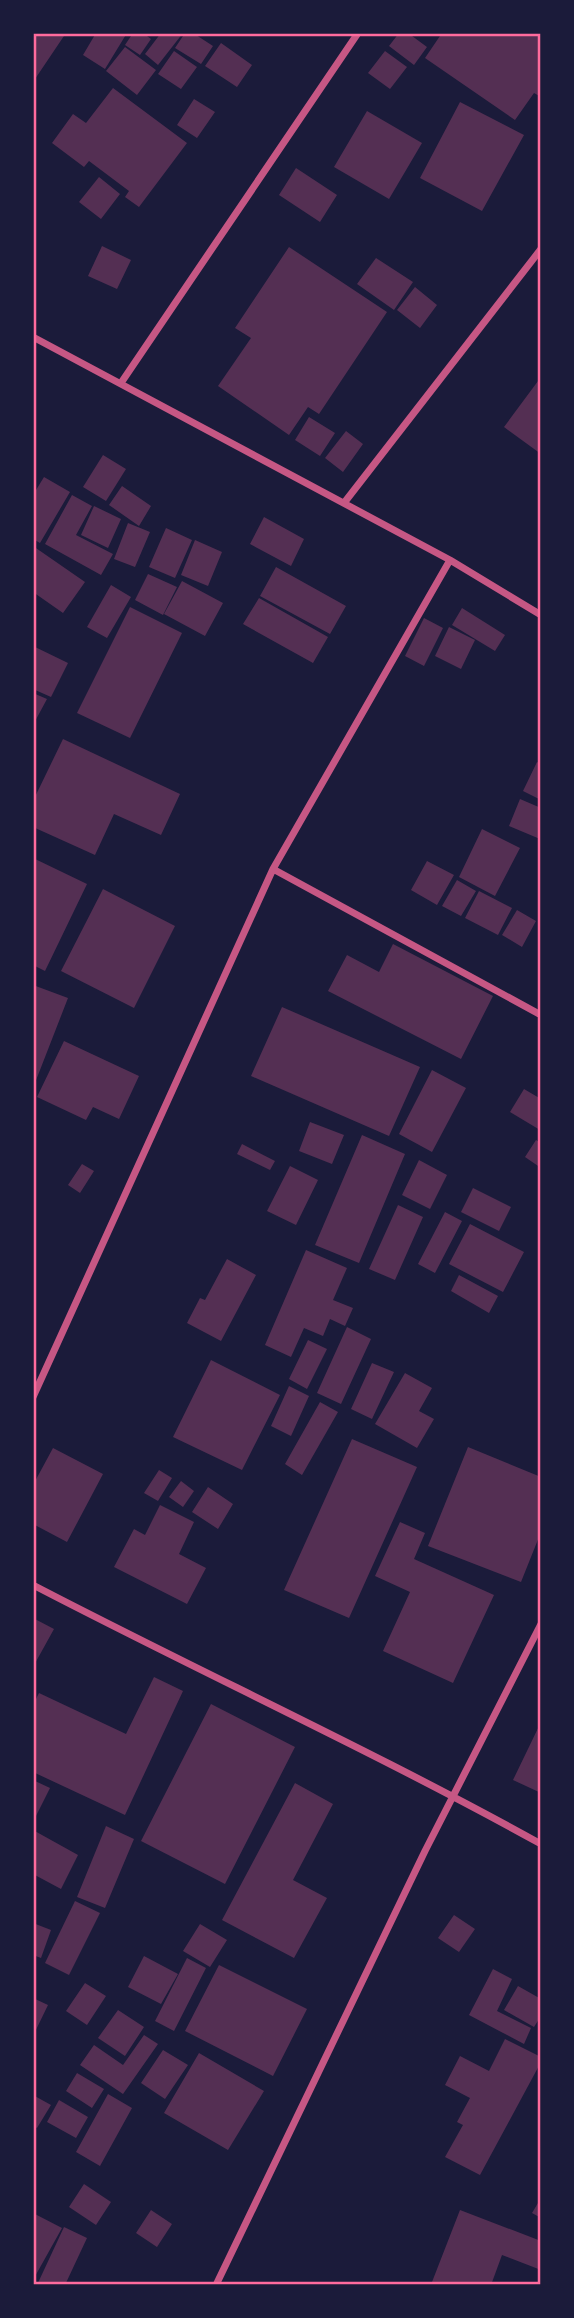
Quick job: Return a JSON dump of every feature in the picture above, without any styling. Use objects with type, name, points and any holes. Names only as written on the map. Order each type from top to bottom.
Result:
[{"type":"street","points":[[121,383],[358,33]]},
{"type":"street","points":[[344,503],[541,249]]},
{"type":"street","points":[[33,337],[450,560],[541,615]]},
{"type":"street","points":[[33,1397],[273,869],[450,560]]},
{"type":"street","points":[[273,869],[541,1015]]},
{"type":"street","points":[[33,1585],[186,1665],[455,1796],[541,1844]]},
{"type":"street","points":[[216,2285],[541,1624]]},
{"type":"building","points":[[33,33],[66,33],[33,82]]},
{"type":"building","points":[[96,33],[127,33],[105,69],[83,55]]},
{"type":"building","points":[[133,33],[143,33],[151,39],[140,55],[125,45]]},
{"type":"building","points":[[161,33],[183,33],[158,65],[145,54]]},
{"type":"building","points":[[185,33],[193,33],[213,46],[201,64],[175,48]]},
{"type":"building","points":[[399,33],[408,33],[427,47],[414,65],[389,46]]},
{"type":"building","points":[[442,33],[541,33],[541,97],[534,93],[515,120],[425,58]]},
{"type":"building","points":[[221,43],[252,65],[237,87],[205,66]]},
{"type":"building","points":[[125,47],[156,70],[137,95],[106,71]]},
{"type":"building","points":[[174,51],[197,67],[181,89],[158,74]]},
{"type":"building","points":[[385,51],[407,67],[390,89],[368,73]]},
{"type":"building","points":[[113,88],[187,143],[139,207],[125,197],[129,191],[89,161],[84,167],[52,143],[73,114],[86,123]]},
{"type":"building","points":[[194,99],[215,112],[197,138],[177,125]]},
{"type":"building","points":[[460,102],[524,135],[482,211],[420,178]]},
{"type":"building","points":[[367,111],[422,143],[389,199],[334,167]]},
{"type":"building","points":[[296,168],[337,195],[320,222],[279,195]]},
{"type":"building","points":[[99,177],[120,194],[101,219],[79,202]]},
{"type":"building","points":[[102,246],[131,260],[117,289],[88,276]]},
{"type":"building","points":[[289,247],[387,312],[319,414],[308,407],[289,435],[218,386],[251,338],[235,328]]},
{"type":"building","points":[[376,258],[413,282],[394,310],[357,284]]},
{"type":"building","points":[[415,287],[437,305],[420,328],[397,310]]},
{"type":"building","points":[[541,377],[541,454],[504,427]]},
{"type":"building","points":[[309,417],[335,433],[320,456],[295,440]]},
{"type":"building","points":[[346,431],[363,444],[343,472],[325,458]]},
{"type":"building","points":[[103,455],[126,469],[106,501],[83,487]]},
{"type":"building","points":[[44,477],[70,492],[40,543],[33,539],[33,495]]},
{"type":"building","points":[[122,486],[151,506],[139,526],[109,505]]},
{"type":"building","points":[[72,495],[92,506],[76,535],[113,554],[101,575],[45,544]]},
{"type":"building","points":[[94,506],[121,519],[108,548],[81,535]]},
{"type":"building","points":[[264,517],[304,539],[291,566],[250,544]]},
{"type":"building","points":[[128,523],[150,532],[135,567],[114,559]]},
{"type":"building","points":[[166,528],[192,540],[175,578],[149,567]]},
{"type":"building","points":[[195,540],[222,552],[208,586],[181,575]]},
{"type":"building","points":[[33,546],[85,582],[63,613],[33,592]]},
{"type":"building","points":[[276,567],[346,606],[330,634],[260,596]]},
{"type":"building","points":[[148,574],[177,587],[163,615],[135,600]]},
{"type":"building","points":[[182,581],[223,603],[205,636],[164,614]]},
{"type":"building","points":[[111,585],[131,597],[107,638],[87,627]]},
{"type":"building","points":[[259,598],[328,637],[313,663],[243,624]]},
{"type":"building","points":[[130,607],[182,633],[130,738],[77,713]]},
{"type":"building","points":[[462,608],[505,635],[495,651],[452,625]]},
{"type":"building","points":[[424,618],[443,628],[424,666],[405,656]]},
{"type":"building","points":[[449,627],[475,640],[461,669],[435,656]]},
{"type":"building","points":[[33,646],[68,663],[51,697],[33,689]]},
{"type":"building","points":[[33,693],[47,699],[33,725]]},
{"type":"building","points":[[63,739],[180,794],[161,835],[114,814],[95,855],[33,827],[33,801]]},
{"type":"building","points":[[537,762],[541,764],[541,800],[523,791]]},
{"type":"building","points":[[520,799],[541,808],[540,839],[509,826]]},
{"type":"building","points":[[482,829],[520,848],[495,896],[459,877]]},
{"type":"building","points":[[33,858],[87,884],[45,971],[33,965]]},
{"type":"building","points":[[427,861],[454,875],[437,905],[411,890]]},
{"type":"building","points":[[457,880],[476,891],[461,916],[442,906]]},
{"type":"building","points":[[103,889],[175,926],[134,1008],[61,971]]},
{"type":"building","points":[[479,891],[512,908],[498,935],[465,918]]},
{"type":"building","points":[[517,910],[536,921],[522,947],[502,935]]},
{"type":"building","points":[[393,944],[493,996],[461,1059],[328,991],[347,955],[379,972]]},
{"type":"building","points":[[33,985],[68,998],[33,1088]]},
{"type":"building","points":[[282,1007],[420,1067],[389,1136],[251,1076]]},
{"type":"building","points":[[64,1041],[139,1076],[119,1119],[93,1107],[86,1120],[37,1097]]},
{"type":"building","points":[[432,1070],[466,1088],[432,1152],[399,1134]]},
{"type":"building","points":[[524,1089],[541,1099],[540,1130],[510,1112]]},
{"type":"building","points":[[310,1122],[344,1135],[332,1164],[299,1151]]},
{"type":"building","points":[[362,1135],[405,1154],[359,1263],[315,1245]]},
{"type":"building","points":[[536,1140],[541,1143],[541,1168],[525,1157]]},
{"type":"building","points":[[242,1144],[275,1161],[270,1170],[237,1154]]},
{"type":"building","points":[[419,1160],[447,1175],[430,1209],[402,1195]]},
{"type":"building","points":[[82,1164],[94,1171],[80,1193],[68,1185]]},
{"type":"building","points":[[290,1166],[318,1180],[296,1225],[267,1211]]},
{"type":"building","points":[[473,1188],[511,1207],[499,1231],[461,1212]]},
{"type":"building","points":[[398,1205],[423,1217],[395,1280],[369,1269]]},
{"type":"building","points":[[445,1212],[462,1221],[435,1273],[418,1264]]},
{"type":"building","points":[[470,1224],[524,1252],[503,1292],[449,1264]]},
{"type":"building","points":[[306,1250],[347,1268],[333,1300],[353,1308],[345,1326],[330,1319],[323,1336],[304,1328],[291,1357],[265,1345]]},
{"type":"building","points":[[227,1259],[256,1275],[221,1341],[187,1323],[200,1298],[205,1300]]},
{"type":"building","points":[[459,1275],[498,1296],[489,1313],[451,1291]]},
{"type":"building","points":[[347,1327],[371,1339],[341,1404],[317,1393]]},
{"type":"building","points":[[308,1340],[327,1349],[307,1389],[289,1379]]},
{"type":"building","points":[[211,1360],[280,1395],[242,1470],[173,1437]]},
{"type":"building","points":[[372,1363],[394,1372],[372,1419],[351,1409]]},
{"type":"building","points":[[405,1373],[432,1388],[419,1411],[434,1419],[417,1448],[375,1424]]},
{"type":"building","points":[[289,1386],[309,1396],[291,1436],[271,1426]]},
{"type":"building","points":[[320,1402],[338,1412],[302,1475],[285,1464]]},
{"type":"building","points":[[352,1439],[417,1467],[349,1618],[284,1590]]},
{"type":"building","points":[[468,1447],[541,1477],[541,1532],[521,1582],[428,1546]]},
{"type":"building","points":[[53,1448],[103,1474],[67,1542],[33,1524],[33,1485]]},
{"type":"building","points":[[159,1470],[172,1478],[158,1501],[144,1493]]},
{"type":"building","points":[[181,1481],[194,1491],[183,1507],[169,1497]]},
{"type":"building","points":[[208,1487],[233,1504],[218,1529],[192,1512]]},
{"type":"building","points":[[160,1505],[194,1522],[179,1554],[206,1568],[187,1604],[114,1567],[134,1529],[145,1535]]},
{"type":"building","points":[[400,1522],[425,1533],[414,1559],[494,1595],[453,1683],[383,1651],[410,1592],[375,1576]]},
{"type":"building","points":[[33,1618],[54,1629],[33,1667]]},
{"type":"building","points":[[154,1677],[183,1691],[125,1815],[33,1772],[33,1705],[39,1693],[126,1734]]},
{"type":"building","points":[[211,1704],[295,1747],[225,1884],[141,1841]]},
{"type":"building","points":[[541,1722],[541,1793],[513,1780]]},
{"type":"building","points":[[33,1780],[50,1788],[33,1822]]},
{"type":"building","points":[[295,1783],[333,1804],[293,1880],[327,1898],[294,1958],[222,1920]]},
{"type":"building","points":[[106,1826],[134,1839],[105,1908],[77,1897]]},
{"type":"building","points":[[33,1830],[78,1855],[61,1889],[33,1874]]},
{"type":"building","points":[[75,1901],[100,1913],[69,1975],[45,1963]]},
{"type":"building","points":[[454,1915],[475,1929],[459,1952],[438,1938]]},
{"type":"building","points":[[33,1923],[51,1930],[41,1958],[33,1955]]},
{"type":"building","points":[[200,1924],[227,1940],[210,1967],[183,1951]]},
{"type":"building","points":[[144,1956],[178,1974],[161,2004],[128,1987]]},
{"type":"building","points":[[187,1958],[206,1968],[174,2031],[155,2021]]},
{"type":"building","points":[[219,1965],[307,2009],[273,2076],[185,2031]]},
{"type":"building","points":[[493,1969],[512,1979],[497,2011],[531,2028],[524,2044],[469,2015]]},
{"type":"building","points":[[85,1983],[106,1996],[87,2025],[66,2011]]},
{"type":"building","points":[[518,1986],[541,1999],[541,2016],[534,2027],[504,2010]]},
{"type":"building","points":[[33,1998],[48,2005],[33,2036]]},
{"type":"building","points":[[118,2010],[144,2027],[125,2056],[98,2038]]},
{"type":"building","points":[[144,2035],[158,2044],[123,2094],[80,2065],[94,2045],[123,2065]]},
{"type":"building","points":[[505,2039],[541,2057],[541,2062],[480,2175],[445,2157],[463,2125],[457,2122],[470,2098],[445,2085],[460,2056],[489,2071]]},
{"type":"building","points":[[163,2050],[188,2065],[165,2099],[141,2083]]},
{"type":"building","points":[[199,2053],[264,2091],[228,2150],[164,2113]]},
{"type":"building","points":[[77,2073],[104,2089],[92,2108],[66,2091]]},
{"type":"building","points":[[108,2094],[132,2108],[100,2166],[76,2152]]},
{"type":"building","points":[[33,2095],[51,2105],[37,2128],[33,2126]]},
{"type":"building","points":[[59,2100],[88,2117],[76,2138],[47,2122]]},
{"type":"building","points":[[84,2184],[111,2202],[96,2225],[69,2207]]},
{"type":"building","points":[[541,2198],[541,2218],[532,2213]]},
{"type":"building","points":[[151,2210],[172,2224],[157,2247],[136,2233]]},
{"type":"building","points":[[460,2210],[541,2241],[541,2270],[502,2255],[491,2285],[432,2282]]},
{"type":"building","points":[[33,2213],[62,2228],[33,2280]]},
{"type":"building","points":[[64,2227],[87,2238],[65,2285],[37,2285]]}]
